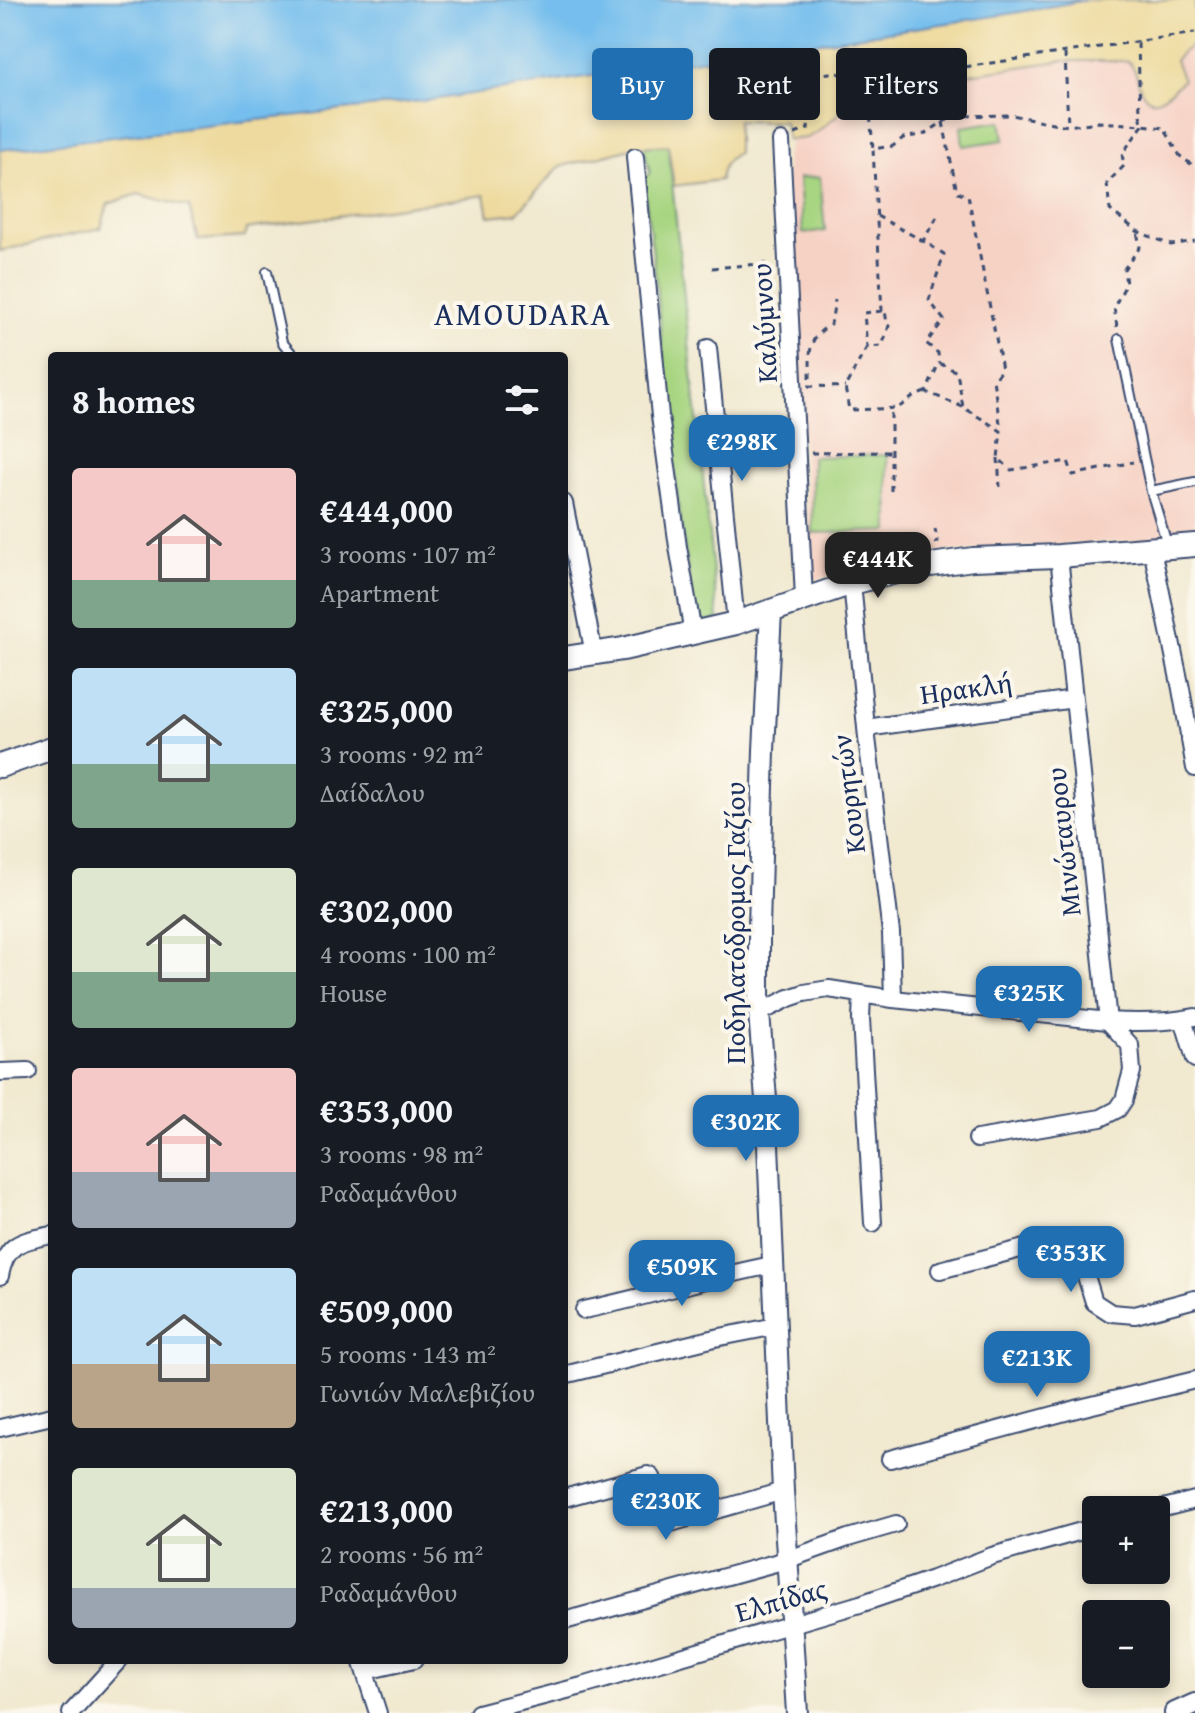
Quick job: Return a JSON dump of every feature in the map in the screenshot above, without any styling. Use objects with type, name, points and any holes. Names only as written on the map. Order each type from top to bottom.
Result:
[{"type":"main road","points":[[568,657],[736,623],[852,583],[917,567],[973,559],[1059,556],[1195,545]]},
{"type":"main road","points":[[0,766],[48,749]]},
{"type":"street","name":"Καλύμνου","points":[[781,141],[804,598]]},
{"type":"street","points":[[635,157],[660,416],[693,633]]},
{"type":"street","points":[[708,348],[736,623]]},
{"type":"street","points":[[568,523],[594,654]]},
{"type":"street","points":[[1160,549],[1195,768]]},
{"type":"street","name":"Μινώταυρου","points":[[1059,556],[1108,1021]]},
{"type":"street","name":"Κουρητών","points":[[852,583],[891,933],[893,999]]},
{"type":"street","name":"Ποδηλατόδρομος Γαζίου","points":[[771,611],[764,750],[759,1013],[766,1099],[786,1560],[797,1713]]},
{"type":"street","name":"Ηρακλή","points":[[866,728],[1074,699]]},
{"type":"street","points":[[759,1013],[789,998],[817,990],[840,990],[893,999],[1108,1021],[1141,1023],[1189,1018],[1195,1059]]},
{"type":"street","points":[[862,995],[873,1223]]},
{"type":"street","points":[[977,1139],[1088,1121],[1118,1109],[1128,1090],[1133,1060],[1130,1045],[1108,1021]]},
{"type":"street","points":[[0,1072],[28,1071]]},
{"type":"street","points":[[0,1276],[11,1248],[26,1240],[48,1236]]},
{"type":"street","points":[[940,1270],[1055,1240],[1075,1249],[1094,1302],[1111,1313],[1135,1315],[1195,1299]]},
{"type":"street","points":[[584,1310],[772,1265]]},
{"type":"street","points":[[568,1374],[776,1326]]},
{"type":"street","points":[[890,1459],[1195,1380]]},
{"type":"street","points":[[0,1428],[48,1417]]},
{"type":"street","points":[[568,1497],[648,1475],[652,1477],[666,1518],[671,1523],[783,1491]]},
{"type":"street","points":[[1170,1506],[1195,1500]]},
{"type":"street","points":[[568,1620],[786,1560],[896,1524]]},
{"type":"street","name":"Ελπίδας","points":[[478,1713],[586,1685],[860,1604],[992,1556],[1082,1531]]},
{"type":"street","points":[[71,1713],[115,1664]]},
{"type":"street","points":[[363,1665],[378,1713]]},
{"type":"street","points":[[1175,1713],[1195,1704]]},
{"type":"lane","points":[[267,272],[282,342],[291,352]]},
{"type":"lane","points":[[1119,339],[1160,549]]},
{"type":"lane","points":[[1151,491],[1195,482]]},
{"type":"path","points":[[967,67],[1195,33]]},
{"type":"path","points":[[1138,43],[1143,125]]},
{"type":"path","points":[[1065,53],[1068,126]]},
{"type":"path","points":[[808,129],[809,76],[836,72]]},
{"type":"path","points":[[967,116],[1012,115],[1068,126],[1098,122],[1164,128],[1180,156],[1195,167]]},
{"type":"path","points":[[871,120],[882,311]]},
{"type":"path","points":[[873,149],[893,146],[903,138],[925,134],[947,120]]},
{"type":"path","points":[[943,122],[957,192],[968,195],[1002,369],[993,380],[1001,431],[998,458],[1000,487]]},
{"type":"path","points":[[1143,125],[1122,154],[1124,166],[1107,183],[1110,210],[1137,231],[1171,245],[1195,241]]},
{"type":"path","points":[[877,216],[944,254],[929,300],[944,320],[926,343],[938,353],[939,363],[926,392]]},
{"type":"path","points":[[923,241],[937,217]]},
{"type":"path","points":[[1119,339],[1114,307],[1126,284],[1124,269],[1140,247],[1137,231]]},
{"type":"path","points":[[712,268],[787,262]]},
{"type":"path","points":[[835,300],[831,324],[811,342],[807,386],[845,387]]},
{"type":"path","points":[[867,347],[882,346],[889,326],[885,310],[864,313],[867,347],[845,387],[849,410],[898,408],[926,392],[963,407],[1001,431]]},
{"type":"path","points":[[939,363],[957,372],[963,407]]},
{"type":"path","points":[[891,408],[891,491]]},
{"type":"path","points":[[807,453],[891,452]]},
{"type":"path","points":[[998,458],[1011,470],[1068,461],[1073,475],[1145,460]]},
{"type":"path","points":[[913,548],[938,542],[935,529]]},
{"type":"shaded area","points":[[1195,44],[1195,534],[1161,539],[928,552],[813,580],[789,262],[786,158],[791,138],[806,138],[836,116],[836,120],[967,120],[967,74],[1061,61],[1128,61],[1138,76],[1140,87],[1149,100],[1154,101],[1175,60]]},
{"type":"green space","points":[[1001,121],[1004,140],[963,146],[961,127]]},
{"type":"green space","points":[[668,144],[718,619],[696,626],[678,504],[643,179],[650,173],[644,147]]},
{"type":"green space","points":[[820,177],[825,231],[803,233],[799,178]]},
{"type":"green space","points":[[887,455],[889,531],[813,533],[812,457]]},
{"type":"sand","points":[[1086,0],[1195,0],[1195,44],[1175,60],[1183,80],[1166,95],[1154,100],[1143,94],[1128,61],[1061,61],[967,74],[967,48],[836,48],[836,116],[806,138],[787,140],[784,122],[737,121],[737,153],[725,164],[720,180],[674,186],[668,145],[635,147],[559,167],[517,213],[489,216],[485,195],[246,229],[245,237],[198,240],[189,207],[138,194],[108,204],[101,228],[0,251],[0,150],[437,99],[592,76],[592,120],[693,120],[693,61],[709,59],[709,120],[820,120],[820,48],[780,48]]},
{"type":"water","points":[[0,0],[1086,0],[780,48],[709,48],[709,59],[693,61],[693,48],[592,48],[592,76],[437,99],[0,150]]},
{"type":"district","name":"AMOUDARA","points":[[523,314]]}]
